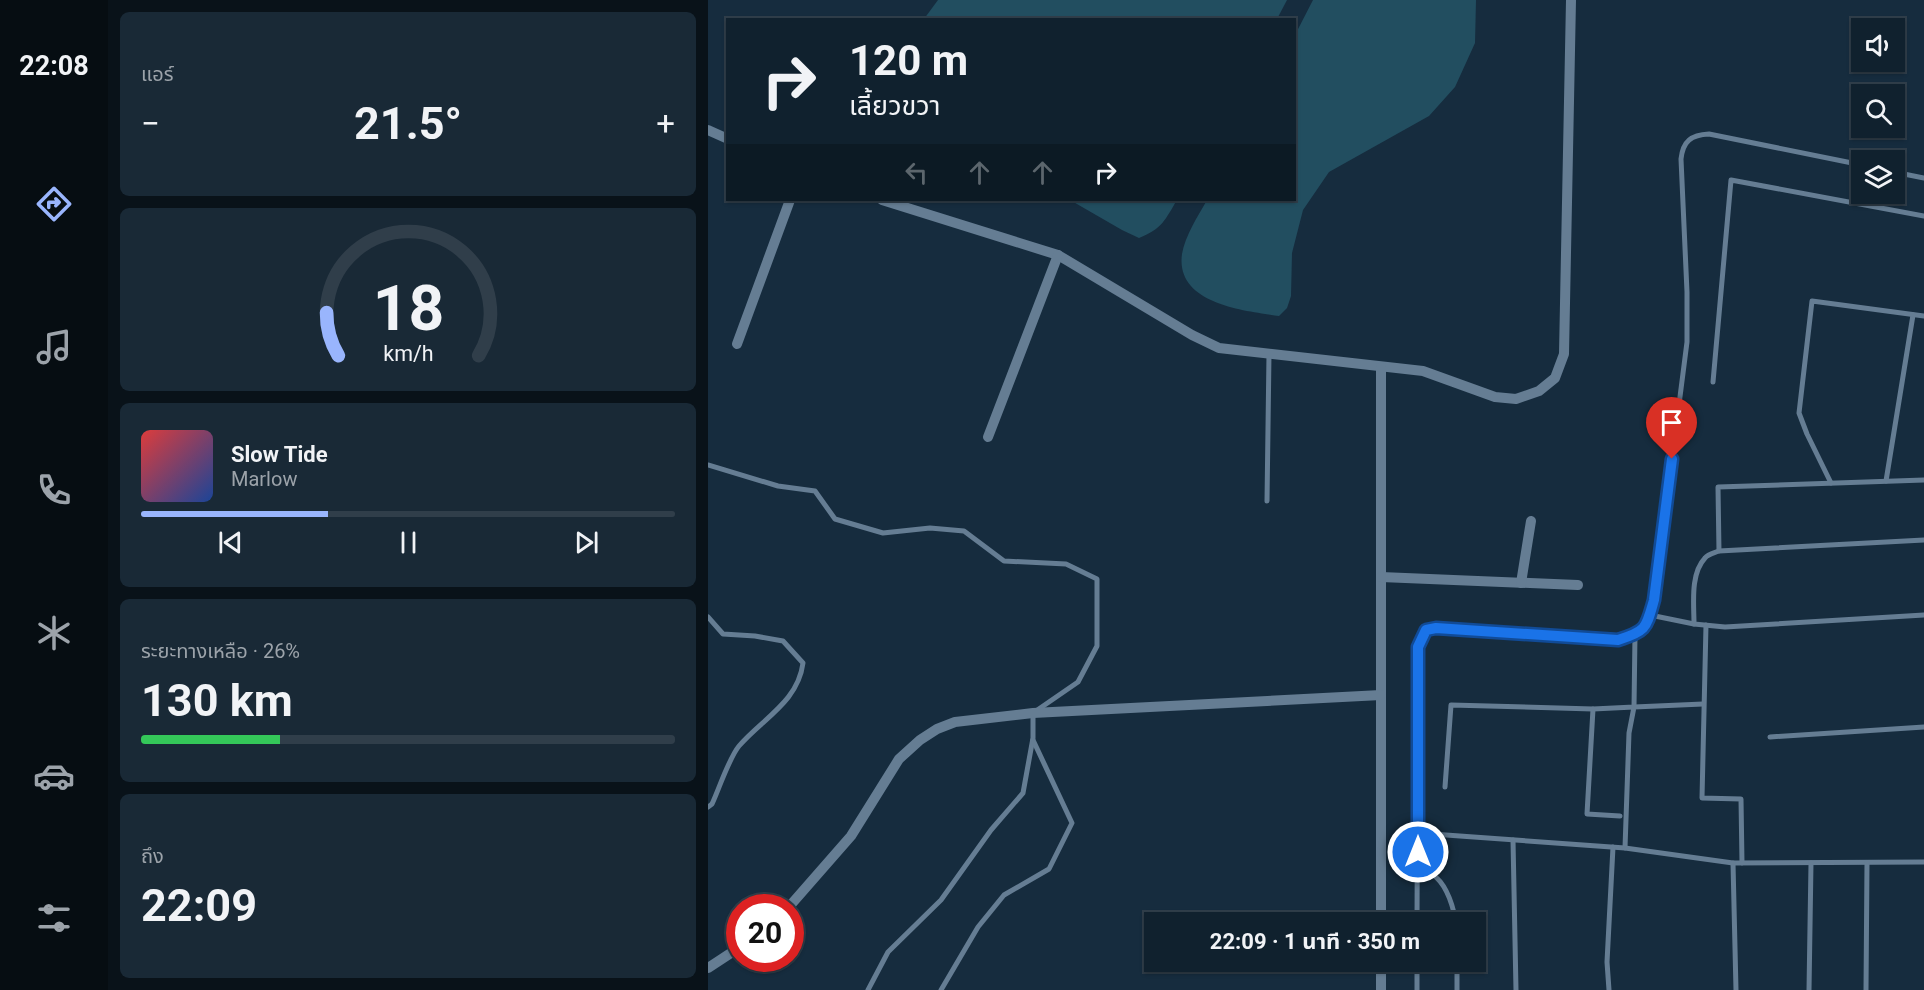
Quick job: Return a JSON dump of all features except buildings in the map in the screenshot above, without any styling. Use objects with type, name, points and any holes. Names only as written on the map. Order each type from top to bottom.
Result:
[{"type":"street","points":[[885,201],[1058,255],[1219,348],[1423,372],[1495,397],[1516,399],[1539,391],[1555,378],[1564,354],[1571,0]]},
{"type":"street","points":[[708,130],[726,138]]},
{"type":"street","points":[[737,344],[790,201]]},
{"type":"street","points":[[988,437],[1058,255]]},
{"type":"street","points":[[1381,367],[1381,912]]},
{"type":"street","points":[[1521,583],[1531,520]]},
{"type":"street","points":[[1381,577],[1578,585]]},
{"type":"street","points":[[800,894],[851,836],[899,759],[920,740],[937,729],[955,722],[1033,713],[1381,695]]},
{"type":"street","points":[[708,968],[726,956]]},
{"type":"street","points":[[1381,972],[1381,990]]},
{"type":"lane","points":[[1417,912],[1418,647],[1426,630],[1436,628],[1618,640],[1640,633],[1650,615],[1654,600],[1688,342],[1688,292],[1681,159],[1685,144],[1695,135],[1709,134],[1851,163]]},
{"type":"lane","points":[[1905,174],[1924,178]]},
{"type":"lane","points":[[1713,382],[1731,180],[1924,216]]},
{"type":"lane","points":[[1831,483],[1799,413],[1812,301],[1924,316]]},
{"type":"lane","points":[[1886,481],[1913,315]]},
{"type":"lane","points":[[1267,501],[1269,354]]},
{"type":"lane","points":[[708,465],[778,486],[815,491],[835,519],[883,532],[930,528],[964,531],[1004,561],[1066,564],[1097,579],[1097,646],[1078,682],[1033,713],[1032,738],[1023,794],[991,830],[941,900],[888,952],[868,990]]},
{"type":"lane","points":[[1719,551],[1718,487],[1924,480]]},
{"type":"lane","points":[[1694,624],[1694,593],[1698,570],[1706,556],[1719,551],[1924,540]]},
{"type":"lane","points":[[1650,615],[1694,624],[1725,627],[1924,615]]},
{"type":"lane","points":[[708,617],[723,634],[783,641],[803,663],[801,677],[783,705],[738,747],[712,804],[708,807]]},
{"type":"lane","points":[[1706,625],[1702,798],[1741,800],[1742,863]]},
{"type":"lane","points":[[1625,848],[1629,733],[1634,707],[1635,635]]},
{"type":"lane","points":[[1445,787],[1451,705],[1593,709],[1703,704]]},
{"type":"lane","points":[[1593,709],[1587,814],[1620,816]]},
{"type":"lane","points":[[1770,737],[1924,727]]},
{"type":"lane","points":[[941,990],[978,927],[1004,895],[1049,869],[1072,823],[1032,738]]},
{"type":"lane","points":[[1418,833],[1625,848],[1733,863],[1924,862]]},
{"type":"lane","points":[[1513,840],[1516,990]]},
{"type":"lane","points":[[1609,990],[1607,962],[1613,847]]},
{"type":"lane","points":[[1733,863],[1736,990]]},
{"type":"lane","points":[[1809,990],[1811,863]]},
{"type":"lane","points":[[1866,990],[1868,863]]},
{"type":"lane","points":[[1417,870],[1431,873],[1448,894],[1453,912]]},
{"type":"lane","points":[[1417,972],[1417,990]]},
{"type":"lane","points":[[1456,990],[1457,972]]},
{"type":"water","points":[[938,0],[1287,0],[1278,18],[925,18]]},
{"type":"water","points":[[1313,0],[1476,0],[1475,43],[1455,87],[1429,116],[1329,172],[1303,210],[1292,253],[1291,296],[1287,308],[1279,316],[1231,307],[1200,294],[1189,284],[1183,271],[1182,254],[1192,226],[1206,201],[1296,201],[1296,33]]},
{"type":"water","points":[[1072,201],[1176,201],[1166,218],[1147,235],[1139,238]]},
{"type":"route","points":[[1418,852],[1418,647],[1420,639],[1426,630],[1436,628],[1618,640],[1640,633],[1647,622],[1654,600],[1672,459]]}]
